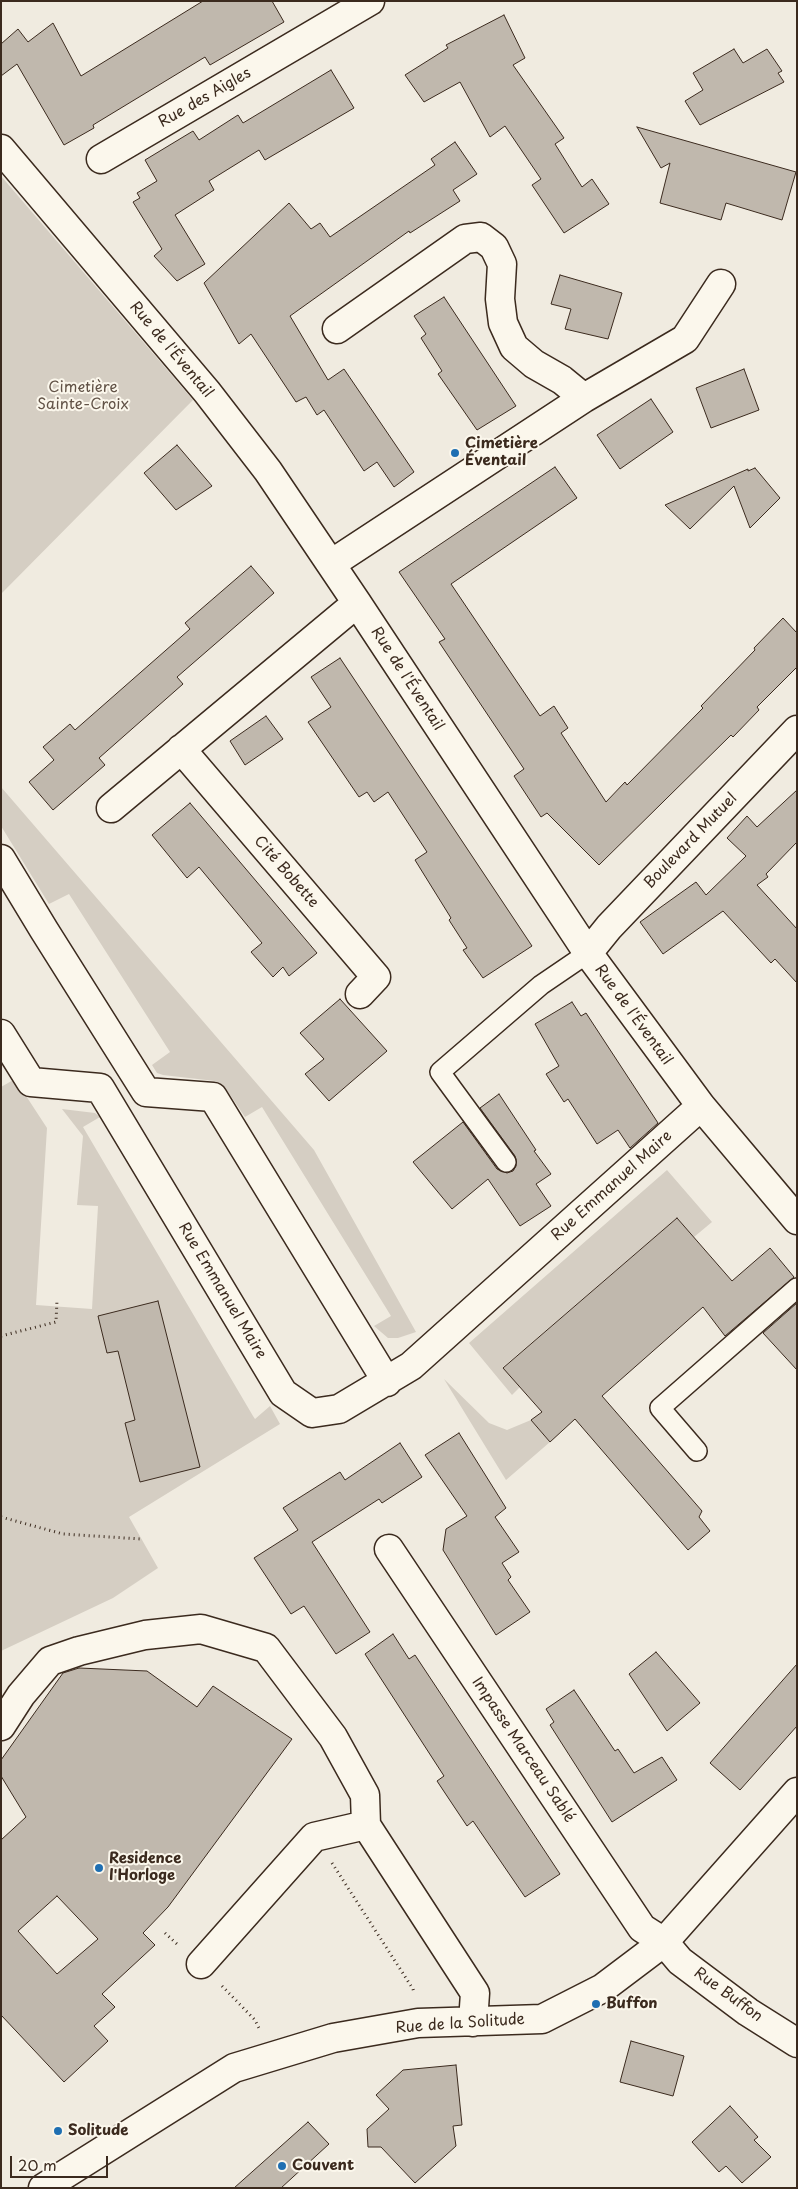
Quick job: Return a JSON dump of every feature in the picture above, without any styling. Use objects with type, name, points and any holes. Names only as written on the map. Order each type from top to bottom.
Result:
[{"type":"street","name":"Rue des Aigles","points":[[101,159],[370,1]]},
{"type":"street","name":"Rue de l'Éventail","points":[[1,149],[208,392],[268,471],[588,953],[701,1106],[797,1220]]},
{"type":"street","points":[[337,329],[465,239],[481,237],[494,248],[502,264],[500,299],[503,323],[514,347],[534,364],[562,380],[584,398]]},
{"type":"street","points":[[331,564],[584,398],[685,339],[721,284]]},
{"type":"street","points":[[112,808],[357,603]]},
{"type":"street","name":"Boulevard Mutuel","points":[[588,953],[609,927],[797,730]]},
{"type":"street","name":"Cité Bobette","points":[[181,749],[376,977],[360,994]]},
{"type":"street","points":[[1,859],[146,1092]]},
{"type":"street","points":[[1,1034],[31,1082],[213,1098],[387,1382]]},
{"type":"street","name":"Rue Emmanuel Maire","points":[[100,1088],[283,1393],[312,1412],[339,1409],[412,1366],[701,1106]]},
{"type":"street","name":"Impasse Marceau Sablé","points":[[389,1550],[642,1928],[664,1942]]},
{"type":"street","points":[[1,1726],[21,1695],[50,1661],[79,1651],[145,1635],[201,1629],[266,1648],[333,1737],[365,1795],[366,1825],[475,1993],[474,2022]]},
{"type":"street","name":"Rue de la Solitude","points":[[43,2188],[234,2068],[333,2038],[418,2023],[542,2019],[603,1988],[664,1942],[797,1792]]},
{"type":"street","points":[[201,1964],[314,1837],[366,1825]]},
{"type":"street","name":"Rue Buffon","points":[[664,1942],[688,1966],[748,2012],[797,2043]]},
{"type":"lane","points":[[506,1162],[440,1072],[541,985],[588,953]]},
{"type":"lane","points":[[697,1450],[660,1408],[797,1288]]},
{"type":"path","points":[[1,1336],[56,1322],[57,1300]]},
{"type":"path","points":[[1,1517],[63,1534],[141,1539]]},
{"type":"path","points":[[314,1837],[414,1989],[418,2023]]},
{"type":"path","points":[[165,1933],[201,1964],[255,2020],[272,2056]]},
{"type":"green space","name":"Cimetière Sainte-Croix","points":[[1,176],[193,400],[1,594]]},
{"type":"green space","points":[[1,787],[314,1150],[416,1332],[398,1338],[388,1338],[374,1326],[391,1316],[262,1107],[245,1117],[224,1086],[215,1081],[157,1073],[152,1065],[170,1052],[69,894],[49,904],[1,826]]},
{"type":"green space","points":[[15,1079],[47,1128],[36,1305],[92,1309],[98,1206],[77,1205],[83,1136],[62,1109],[95,1113],[100,1117],[83,1127],[253,1416],[255,1419],[270,1406],[280,1424],[129,1517],[158,1568],[113,1598],[1,1651],[1,1087]]},
{"type":"green space","points":[[667,1170],[712,1222],[694,1237],[677,1218],[503,1367],[520,1387],[512,1395],[469,1343]]},
{"type":"green space","points":[[444,1379],[489,1423],[507,1430],[531,1420],[550,1442],[506,1480]]},
{"type":"building","points":[[203,1],[272,1],[284,22],[210,65],[205,57],[93,125],[94,128],[64,145],[17,64],[1,76],[1,44],[18,29],[28,42],[53,23],[81,76]]},
{"type":"building","points":[[504,15],[525,58],[513,65],[564,138],[555,144],[582,187],[592,179],[609,204],[564,233],[532,185],[541,179],[505,126],[490,137],[460,82],[424,102],[405,75],[448,48],[446,45]]},
{"type":"building","points":[[734,49],[743,63],[767,49],[782,71],[778,73],[784,82],[700,125],[685,101],[703,90],[693,73]]},
{"type":"building","points":[[331,70],[354,108],[265,160],[259,150],[209,181],[214,190],[175,215],[205,264],[177,281],[154,256],[162,249],[133,202],[140,198],[137,193],[157,181],[145,160],[193,131],[199,140],[238,115],[243,123]]},
{"type":"building","points":[[637,127],[796,172],[782,220],[726,203],[721,220],[660,203],[670,163],[661,168]]},
{"type":"building","points":[[455,142],[477,174],[453,190],[460,201],[410,233],[409,231],[290,316],[328,380],[344,369],[414,472],[394,487],[377,462],[364,471],[324,410],[317,415],[306,397],[296,402],[251,334],[239,344],[204,283],[289,203],[311,229],[320,223],[330,237],[435,165],[431,159]]},
{"type":"building","points":[[560,275],[622,293],[608,339],[565,329],[571,309],[551,304]]},
{"type":"building","points":[[444,297],[516,406],[477,430],[438,374],[442,371],[421,338],[426,334],[414,316]]},
{"type":"building","points":[[744,369],[759,410],[711,428],[696,388]]},
{"type":"building","points":[[651,399],[673,432],[620,469],[597,435]]},
{"type":"building","points":[[177,445],[212,486],[176,510],[144,473]]},
{"type":"building","points":[[555,467],[577,498],[451,584],[540,716],[554,706],[568,728],[561,733],[606,802],[625,782],[627,785],[703,708],[701,706],[783,618],[797,633],[797,667],[757,707],[759,710],[733,737],[731,735],[599,865],[547,813],[541,817],[514,776],[524,769],[439,642],[445,639],[399,572]]},
{"type":"building","points":[[755,468],[780,498],[750,528],[734,486],[690,529],[665,505],[748,469],[748,471]]},
{"type":"building","points":[[251,566],[274,593],[177,677],[183,684],[99,758],[105,765],[53,810],[29,782],[54,760],[43,747],[70,724],[75,730],[190,629],[185,623]]},
{"type":"building","points":[[340,658],[532,946],[483,978],[463,950],[467,948],[415,860],[427,852],[388,792],[374,802],[367,792],[359,797],[308,722],[331,707],[311,677]]},
{"type":"building","points":[[266,716],[283,739],[245,765],[230,741]]},
{"type":"building","points":[[797,790],[797,842],[766,874],[768,877],[757,885],[797,929],[797,983],[775,959],[771,963],[723,911],[663,954],[640,922],[696,882],[706,895],[746,856],[727,838],[747,816],[757,827]]},
{"type":"building","points":[[190,803],[317,953],[289,976],[283,967],[273,977],[251,952],[262,943],[199,867],[187,878],[152,835]]},
{"type":"building","points":[[340,999],[387,1051],[329,1101],[305,1074],[324,1059],[300,1033]]},
{"type":"building","points":[[572,1002],[581,1016],[586,1013],[658,1123],[630,1148],[618,1130],[597,1144],[568,1099],[564,1102],[546,1074],[559,1066],[535,1024]]},
{"type":"building","points":[[499,1094],[536,1150],[534,1151],[551,1174],[536,1184],[551,1206],[520,1226],[488,1179],[452,1209],[413,1162],[463,1122],[497,1169],[507,1173],[513,1171],[516,1166],[515,1156],[480,1108]]},
{"type":"building","points":[[677,1218],[732,1281],[770,1248],[794,1277],[725,1336],[703,1307],[602,1396],[702,1511],[699,1517],[710,1531],[688,1550],[575,1419],[550,1442],[531,1420],[542,1412],[503,1368]]},
{"type":"building","points":[[158,1301],[200,1467],[140,1482],[125,1423],[135,1420],[118,1351],[107,1353],[98,1316]]},
{"type":"building","points":[[797,1303],[797,1370],[763,1333]]},
{"type":"building","points":[[459,1433],[506,1508],[495,1517],[519,1552],[502,1563],[511,1577],[508,1580],[530,1612],[496,1635],[443,1550],[446,1529],[467,1516],[425,1455]]},
{"type":"building","points":[[400,1443],[422,1477],[382,1503],[379,1499],[312,1542],[370,1632],[336,1654],[304,1606],[291,1614],[254,1558],[298,1530],[283,1508],[340,1472],[345,1480]]},
{"type":"building","points":[[393,1634],[409,1659],[415,1655],[560,1874],[525,1897],[473,1821],[467,1826],[437,1781],[444,1776],[365,1654]]},
{"type":"building","points":[[656,1652],[700,1703],[667,1731],[629,1674]]},
{"type":"building","points":[[797,1664],[797,1726],[740,1790],[710,1763]]},
{"type":"building","name":"Residence l'Horloge","points":[[79,1668],[147,1671],[197,1707],[213,1686],[292,1739],[168,1907],[143,1933],[155,1945],[102,1994],[115,2007],[94,2026],[108,2041],[64,2082],[1,2015],[1,1840],[26,1817],[1,1776],[1,1760],[63,1673]],"holes":[[[57,1896],[98,1939],[57,1974],[18,1931]]]},
{"type":"building","points":[[574,1690],[615,1751],[618,1749],[634,1773],[662,1757],[677,1780],[612,1822],[550,1725],[554,1722],[546,1709]]},
{"type":"building","points":[[631,2041],[684,2056],[673,2096],[620,2082]]},
{"type":"building","points":[[456,2065],[462,2125],[453,2126],[456,2146],[415,2183],[381,2147],[368,2147],[367,2129],[389,2109],[376,2095],[403,2070]]},
{"type":"building","points":[[730,2106],[758,2137],[754,2140],[771,2157],[742,2183],[726,2166],[719,2172],[692,2142]]},
{"type":"building","name":"Couvent","points":[[308,2122],[329,2144],[281,2188],[234,2188]]},
{"type":"place","name":"Cimetière Éventail","points":[[455,453]]},
{"type":"place","name":"Residence l'Horloge","points":[[99,1868]]},
{"type":"place","name":"Buffon","points":[[596,2004]]},
{"type":"place","name":"Solitude","points":[[58,2131]]},
{"type":"place","name":"Couvent","points":[[282,2166]]}]
